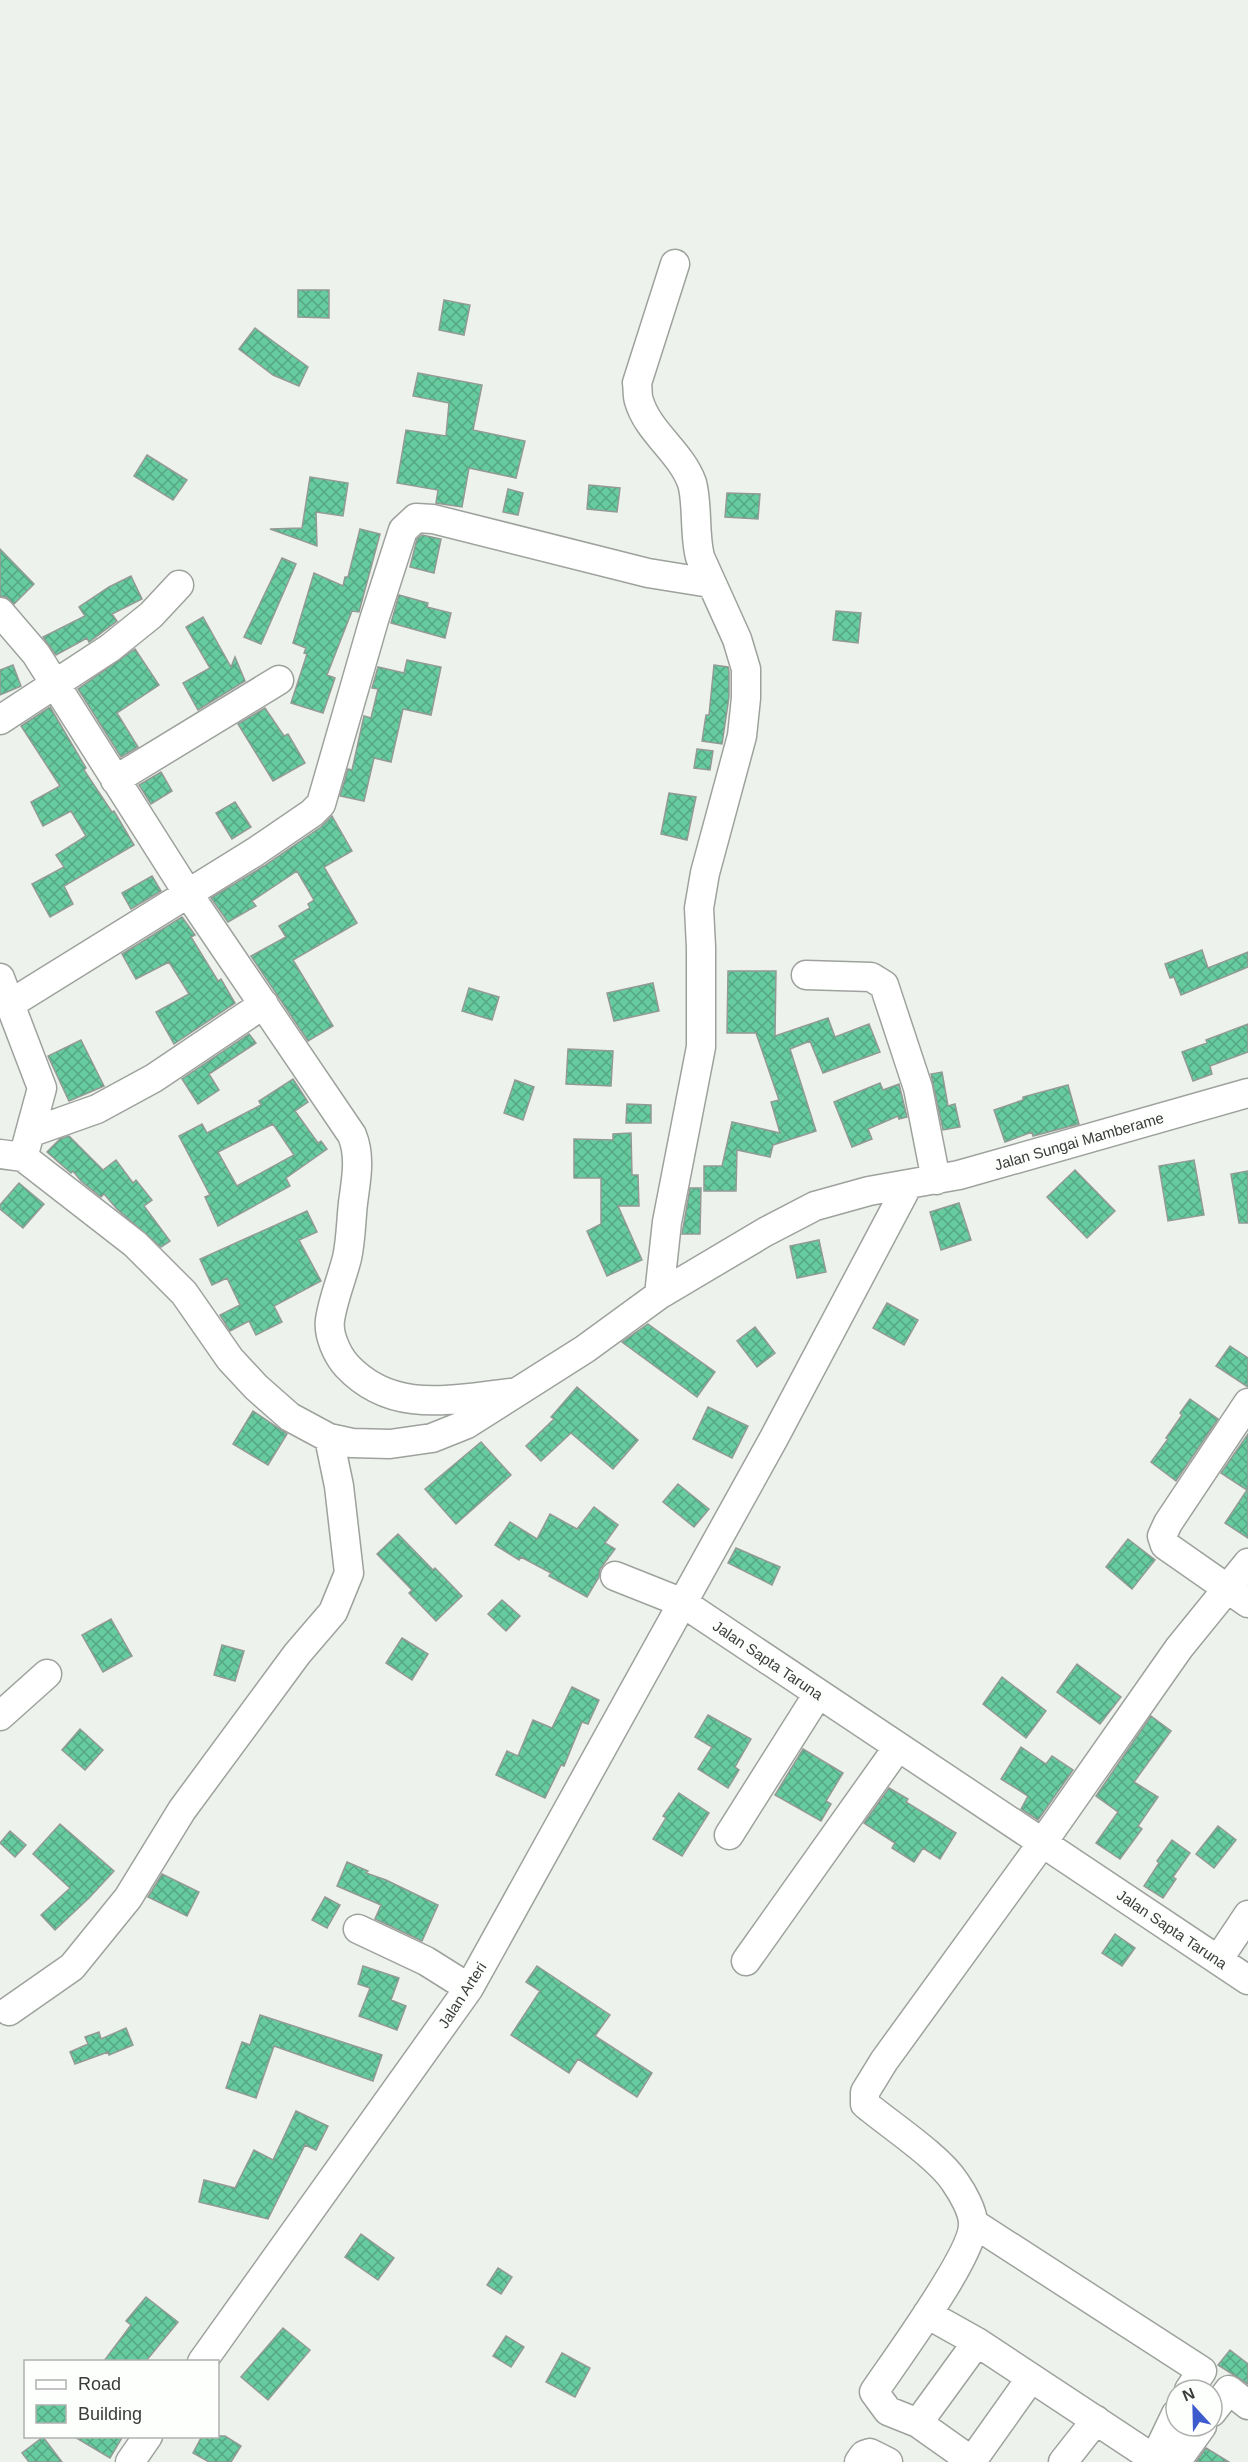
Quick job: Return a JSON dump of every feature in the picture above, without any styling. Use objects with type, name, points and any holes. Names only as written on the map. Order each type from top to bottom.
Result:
[{"type":"street","points":[[659,1295],[667,1222],[701,1047],[699,908],[708,864],[742,736],[746,698],[746,669],[737,639],[710,583],[697,546],[692,484],[681,462],[651,423],[639,401],[637,383],[675,264]]},
{"type":"street","points":[[18,1148],[42,1088],[5,991],[187,892],[255,852],[312,813],[321,804],[374,620],[403,530],[416,518],[433,519],[648,573],[710,583]]},
{"type":"street","points":[[0,720],[110,648],[151,615],[179,585]]},
{"type":"street","points":[[0,612],[36,654],[187,892],[352,1135],[358,1158],[348,1254],[330,1321],[340,1358],[354,1373],[374,1388],[399,1397],[452,1401],[516,1393]]},
{"type":"street","points":[[115,780],[279,680]]},
{"type":"street","points":[[806,975],[871,977],[884,985],[918,1088],[936,1180]]},
{"type":"street","points":[[18,1148],[154,1078],[264,1004]]},
{"type":"street","name":"Jalan Sungai Mamberame","points":[[18,1148],[135,1245],[184,1293],[230,1359],[256,1388],[290,1416],[329,1438],[352,1443],[390,1444],[432,1438],[467,1424],[585,1349],[659,1295],[765,1232],[815,1206],[869,1191],[936,1180],[1248,1093]]},
{"type":"street","points":[[683,1603],[774,1438],[908,1185]]},
{"type":"street","points":[[1237,1596],[1165,1545],[1162,1536],[1168,1523],[1248,1403]]},
{"type":"street","points":[[9,2011],[72,1967],[128,1898],[182,1810],[290,1663],[333,1612],[349,1573],[339,1486],[329,1438]]},
{"type":"street","points":[[1032,2378],[972,2462],[918,2423],[888,2411],[874,2392],[927,2314],[970,2242],[973,2223],[969,2208],[955,2181],[940,2165],[871,2109],[863,2099],[884,2061],[1043,1842],[1179,1648],[1237,1596],[1248,1563]]},
{"type":"street","name":"Jalan Sapta Taruna","points":[[615,1576],[683,1603],[1248,1980]]},
{"type":"street","name":"Jalan Arteri","points":[[203,2360],[469,1988],[683,1603]]},
{"type":"street","points":[[0,1716],[47,1674]]},
{"type":"street","points":[[729,1835],[818,1694]]},
{"type":"street","points":[[747,1961],[898,1747]]},
{"type":"street","points":[[1218,1960],[1248,1915]]},
{"type":"street","points":[[358,1929],[426,1961],[469,1988]]},
{"type":"street","points":[[973,2223],[1202,2371],[1198,2378]]},
{"type":"street","points":[[927,2314],[977,2342],[1161,2461]]},
{"type":"street","points":[[918,2423],[977,2342]]},
{"type":"street","points":[[1224,2396],[1228,2390],[1248,2405]]},
{"type":"street","points":[[1063,2462],[1096,2420]]},
{"type":"street","points":[[130,2462],[147,2438]]},
{"type":"street","points":[[1161,2461],[1168,2438]]},
{"type":"street","points":[[1161,2461],[1188,2438]]},
{"type":"street","points":[[859,2462],[870,2452],[888,2462]]},
{"type":"building","points":[[298,290],[329,290],[329,318],[298,317]]},
{"type":"building","points":[[444,300],[470,305],[464,335],[439,330]]},
{"type":"building","points":[[255,328],[308,367],[299,386],[273,375],[239,349]]},
{"type":"building","points":[[418,373],[482,385],[473,430],[525,441],[516,478],[469,468],[462,507],[436,503],[438,490],[397,483],[406,430],[446,436],[449,403],[413,396]]},
{"type":"building","points":[[147,455],[187,480],[173,500],[134,476]]},
{"type":"building","points":[[310,477],[348,483],[343,516],[316,512],[317,546],[270,529],[302,528]]},
{"type":"building","points":[[589,485],[620,488],[617,512],[587,509]]},
{"type":"building","points":[[508,489],[523,493],[518,515],[503,512]]},
{"type":"building","points":[[727,493],[760,494],[758,519],[725,517]]},
{"type":"building","points":[[360,529],[380,534],[359,612],[352,611],[327,675],[335,678],[323,713],[291,703],[307,654],[304,653],[306,648],[293,643],[314,573],[343,586],[345,577],[348,577]]},
{"type":"building","points":[[422,535],[441,539],[434,573],[410,567],[417,539]]},
{"type":"building","points":[[0,549],[34,584],[14,604],[6,597],[0,596]]},
{"type":"building","points":[[282,558],[296,564],[261,644],[244,637]]},
{"type":"building","points":[[131,576],[142,599],[112,614],[117,621],[89,642],[87,638],[56,655],[43,637],[85,616],[79,607],[109,587]]},
{"type":"building","points":[[399,595],[428,603],[427,607],[451,613],[445,638],[391,623]]},
{"type":"building","points":[[836,611],[861,613],[858,643],[833,640]]},
{"type":"building","points":[[203,617],[231,667],[235,657],[245,681],[198,710],[183,683],[210,668],[186,627]]},
{"type":"building","points":[[135,649],[159,685],[117,713],[138,747],[121,757],[78,689]]},
{"type":"building","points":[[407,660],[441,667],[431,715],[403,709],[391,762],[374,758],[364,801],[340,796],[348,769],[352,770],[364,716],[371,718],[378,689],[372,688],[378,667],[404,673]]},
{"type":"building","points":[[13,665],[21,686],[0,695],[0,670]]},
{"type":"building","points":[[714,665],[728,667],[729,671],[729,697],[722,744],[702,741],[706,715],[709,715]]},
{"type":"building","points":[[50,707],[86,768],[84,770],[112,812],[114,811],[134,845],[64,886],[73,904],[50,917],[32,884],[64,867],[56,855],[86,836],[71,811],[43,826],[31,802],[60,786],[21,726]]},
{"type":"building","points":[[265,708],[284,736],[288,734],[305,763],[273,781],[238,724]]},
{"type":"building","points":[[697,749],[713,751],[710,770],[694,768]]},
{"type":"building","points":[[161,772],[172,791],[151,804],[139,785]]},
{"type":"building","points":[[669,793],[696,797],[687,840],[661,834]]},
{"type":"building","points":[[235,802],[251,827],[232,839],[216,813]]},
{"type":"building","points":[[332,816],[352,851],[324,867],[357,923],[293,960],[333,1026],[308,1041],[251,956],[286,937],[279,926],[310,908],[308,904],[314,900],[297,871],[252,901],[256,906],[228,922],[211,898],[264,866],[321,827]]},
{"type":"building","points":[[152,876],[161,891],[131,909],[122,893]]},
{"type":"building","points":[[182,917],[195,935],[191,937],[218,981],[221,979],[235,1003],[174,1044],[156,1012],[189,994],[169,962],[136,979],[122,954]]},
{"type":"building","points":[[1202,950],[1208,968],[1248,952],[1248,967],[1181,995],[1174,977],[1170,978],[1165,964]]},
{"type":"building","points":[[728,971],[776,971],[775,1036],[828,1018],[835,1037],[869,1024],[880,1052],[823,1073],[810,1041],[790,1049],[816,1131],[773,1145],[770,1157],[737,1150],[736,1191],[704,1191],[704,1166],[722,1166],[732,1122],[780,1133],[771,1102],[779,1100],[756,1033],[727,1033]]},
{"type":"building","points":[[653,983],[659,1011],[614,1021],[607,993]]},
{"type":"building","points":[[469,988],[499,997],[492,1020],[462,1011]]},
{"type":"building","points":[[1248,1024],[1248,1052],[1210,1066],[1212,1074],[1193,1081],[1182,1052]]},
{"type":"building","points":[[249,1034],[256,1043],[209,1074],[219,1090],[198,1104],[182,1079]]},
{"type":"building","points":[[81,1040],[104,1086],[69,1101],[48,1056]]},
{"type":"building","points":[[568,1049],[613,1051],[611,1086],[566,1084]]},
{"type":"building","points":[[942,1072],[948,1106],[955,1104],[960,1127],[943,1130],[931,1074]]},
{"type":"building","points":[[293,1079],[308,1102],[295,1111],[318,1143],[321,1141],[327,1149],[286,1178],[290,1186],[218,1226],[205,1197],[210,1195],[179,1136],[202,1124],[207,1133],[261,1105],[259,1101]],"holes":[[[273,1124],[294,1155],[237,1186],[218,1152]]]},
{"type":"building","points":[[515,1080],[534,1087],[523,1120],[504,1113]]},
{"type":"building","points":[[880,1083],[883,1090],[899,1084],[907,1117],[899,1119],[898,1116],[868,1129],[872,1139],[852,1147],[834,1102]]},
{"type":"building","points":[[1068,1085],[1079,1124],[1033,1136],[1032,1132],[1005,1142],[994,1110],[1023,1100],[1023,1097]]},
{"type":"building","points":[[627,1104],[651,1105],[651,1123],[626,1123]]},
{"type":"building","points":[[631,1133],[632,1175],[638,1175],[639,1206],[618,1206],[642,1260],[607,1276],[587,1231],[601,1224],[601,1178],[574,1178],[574,1139],[613,1140],[613,1134]]},
{"type":"building","points":[[69,1136],[103,1170],[116,1160],[133,1183],[136,1180],[152,1200],[144,1206],[170,1241],[161,1247],[117,1209],[104,1194],[101,1197],[81,1181],[73,1171],[71,1173],[47,1152],[60,1139]]},
{"type":"building","points":[[1194,1160],[1204,1215],[1168,1221],[1159,1166]]},
{"type":"building","points":[[1075,1170],[1115,1211],[1087,1238],[1047,1197]]},
{"type":"building","points":[[1248,1171],[1248,1223],[1239,1223],[1231,1174]]},
{"type":"building","points":[[19,1183],[44,1204],[23,1228],[0,1209],[0,1205]]},
{"type":"building","points":[[690,1188],[701,1188],[700,1234],[682,1234]]},
{"type":"building","points":[[959,1203],[971,1240],[941,1250],[930,1212]]},
{"type":"building","points":[[307,1211],[317,1232],[299,1240],[321,1281],[274,1306],[282,1322],[256,1335],[249,1321],[230,1331],[220,1315],[240,1305],[227,1278],[212,1285],[200,1259]]},
{"type":"building","points":[[819,1240],[826,1272],[797,1278],[790,1246]]},
{"type":"building","points":[[887,1303],[918,1320],[904,1345],[873,1328]]},
{"type":"building","points":[[648,1324],[715,1372],[697,1397],[622,1342]]},
{"type":"building","points":[[755,1327],[775,1353],[757,1367],[737,1341]]},
{"type":"building","points":[[1230,1346],[1248,1358],[1248,1387],[1216,1366]]},
{"type":"building","points":[[577,1387],[638,1440],[613,1469],[571,1433],[541,1461],[526,1446],[554,1419],[551,1417]]},
{"type":"building","points":[[1190,1399],[1218,1419],[1176,1481],[1151,1462],[1168,1439],[1166,1438]]},
{"type":"building","points":[[708,1407],[748,1426],[732,1458],[693,1439]]},
{"type":"building","points":[[253,1411],[287,1434],[268,1465],[233,1444]]},
{"type":"building","points":[[1248,1434],[1248,1538],[1225,1523],[1247,1490],[1221,1473]]},
{"type":"building","points":[[481,1442],[511,1475],[456,1524],[425,1489]]},
{"type":"building","points":[[678,1484],[709,1509],[694,1527],[663,1502]]},
{"type":"building","points":[[594,1507],[618,1525],[605,1543],[615,1549],[600,1569],[599,1577],[587,1597],[549,1576],[551,1573],[521,1557],[519,1560],[495,1545],[510,1522],[537,1539],[550,1514],[577,1529]]},
{"type":"building","points":[[398,1534],[462,1596],[436,1621],[409,1593],[412,1590],[377,1554]]},
{"type":"building","points":[[1128,1539],[1155,1560],[1132,1589],[1106,1567]]},
{"type":"building","points":[[736,1548],[780,1567],[772,1585],[728,1563]]},
{"type":"building","points":[[502,1600],[520,1616],[506,1631],[488,1614]]},
{"type":"building","points":[[111,1619],[132,1656],[103,1672],[82,1635]]},
{"type":"building","points":[[402,1638],[428,1654],[412,1680],[386,1663]]},
{"type":"building","points":[[222,1645],[244,1651],[235,1681],[214,1675]]},
{"type":"building","points":[[1077,1664],[1121,1697],[1100,1724],[1057,1692]]},
{"type":"building","points":[[1002,1677],[1046,1711],[1026,1738],[983,1704]]},
{"type":"building","points":[[572,1687],[599,1700],[588,1724],[582,1722],[564,1766],[561,1765],[545,1798],[496,1775],[507,1751],[518,1756],[533,1720],[552,1728]]},
{"type":"building","points":[[708,1715],[751,1739],[735,1767],[739,1770],[728,1788],[698,1769],[712,1747],[695,1737]]},
{"type":"building","points":[[1151,1716],[1171,1731],[1134,1782],[1158,1797],[1138,1826],[1142,1829],[1120,1859],[1096,1843],[1118,1812],[1096,1796]]},
{"type":"building","points":[[80,1729],[103,1750],[85,1770],[62,1750]]},
{"type":"building","points":[[1021,1747],[1046,1764],[1052,1756],[1073,1770],[1038,1820],[1021,1809],[1028,1796],[1001,1779]]},
{"type":"building","points":[[803,1749],[843,1773],[826,1801],[831,1804],[821,1821],[775,1795]]},
{"type":"building","points":[[889,1788],[908,1799],[906,1802],[956,1833],[940,1859],[923,1848],[914,1862],[892,1848],[895,1843],[864,1823]]},
{"type":"building","points":[[679,1793],[709,1813],[682,1856],[653,1839],[666,1818],[663,1816]]},
{"type":"building","points":[[60,1824],[114,1871],[55,1930],[41,1915],[70,1888],[33,1854]]},
{"type":"building","points":[[1218,1826],[1236,1840],[1214,1868],[1196,1854]]},
{"type":"building","points":[[10,1831],[26,1845],[15,1857],[0,1843]]},
{"type":"building","points":[[1172,1840],[1190,1853],[1173,1877],[1176,1879],[1163,1898],[1144,1886],[1159,1863],[1157,1861]]},
{"type":"building","points":[[347,1862],[368,1871],[366,1873],[438,1905],[422,1941],[375,1919],[381,1905],[337,1886]]},
{"type":"building","points":[[162,1874],[199,1892],[187,1916],[148,1897]]},
{"type":"building","points":[[325,1897],[340,1905],[327,1928],[312,1920]]},
{"type":"building","points":[[1115,1934],[1135,1948],[1122,1966],[1102,1953]]},
{"type":"building","points":[[363,1966],[399,1978],[391,2000],[406,2006],[397,2030],[359,2016],[370,1988],[358,1984]]},
{"type":"building","points":[[537,1966],[610,2015],[595,2036],[652,2073],[637,2097],[578,2059],[569,2073],[511,2035],[540,1991],[526,1982]]},
{"type":"building","points":[[260,2015],[382,2055],[373,2081],[274,2046],[256,2098],[226,2088],[242,2042],[250,2045]]},
{"type":"building","points":[[126,2028],[133,2045],[109,2055],[108,2052],[75,2064],[70,2052],[88,2044],[85,2037],[99,2032],[101,2039]]},
{"type":"building","points":[[296,2111],[328,2126],[316,2150],[305,2145],[268,2219],[199,2202],[204,2180],[235,2188],[254,2150],[273,2160]]},
{"type":"building","points":[[361,2234],[394,2258],[378,2280],[345,2257]]},
{"type":"building","points":[[498,2268],[512,2277],[501,2294],[487,2285]]},
{"type":"building","points":[[146,2297],[178,2322],[147,2360],[105,2360],[131,2325],[126,2321]]},
{"type":"building","points":[[283,2328],[310,2350],[268,2400],[241,2377]]},
{"type":"building","points":[[506,2336],[524,2347],[511,2367],[493,2356]]},
{"type":"building","points":[[1230,2350],[1248,2364],[1248,2384],[1218,2365]]},
{"type":"building","points":[[562,2353],[590,2368],[575,2397],[546,2382]]},
{"type":"building","points":[[225,2436],[241,2446],[231,2462],[209,2462],[193,2453],[201,2438]]},
{"type":"building","points":[[44,2438],[62,2462],[29,2462],[22,2453]]},
{"type":"building","points":[[76,2438],[122,2438],[110,2458]]},
{"type":"building","points":[[1206,2448],[1229,2462],[1196,2462]]}]
